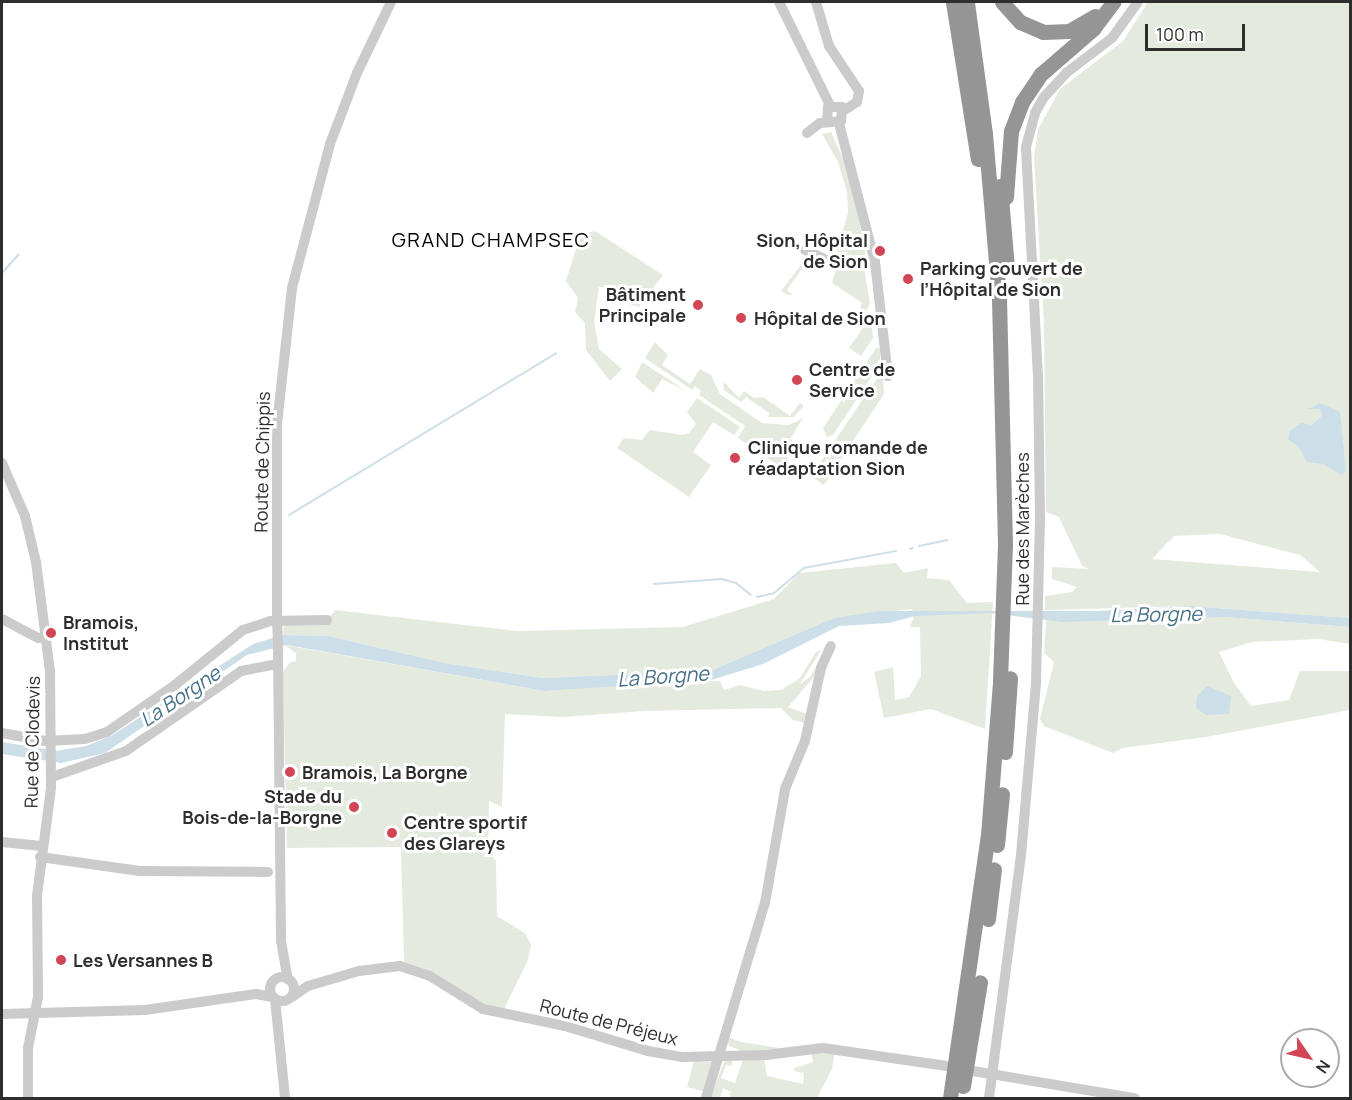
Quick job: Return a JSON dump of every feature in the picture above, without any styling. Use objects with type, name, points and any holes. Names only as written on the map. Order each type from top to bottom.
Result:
[{"type":"highway","points":[[953,2],[999,297]]},
{"type":"highway","points":[[967,2],[986,145],[999,297],[1010,544]]},
{"type":"highway","points":[[960,1098],[990,905],[1005,681],[1014,414],[1004,227],[978,2]]},
{"type":"highway","points":[[1002,2],[1029,28],[1056,33],[1085,24],[1105,2]]},
{"type":"highway","points":[[1004,227],[1009,149],[1018,109],[1041,74],[1094,29],[1113,2]]},
{"type":"highway","points":[[950,1098],[984,870],[1005,681]]},
{"type":"street","name":"Route de Chippis","points":[[285,1098],[282,1043],[274,998],[274,982],[281,941],[277,424],[292,288],[310,208],[333,135],[391,2]]},
{"type":"street","points":[[780,2],[830,105],[844,110]]},
{"type":"street","name":"Rue des Marèches","points":[[989,1098],[995,1074],[1026,809],[1036,682],[1040,568],[1038,377],[1026,147],[1035,113],[1044,97],[1066,73],[1112,38],[1138,2]]},
{"type":"street","points":[[818,5],[834,54],[859,91],[857,102],[844,110],[839,123],[874,262],[888,376]]},
{"type":"street","points":[[827,121],[825,112],[830,105]]},
{"type":"street","points":[[807,133],[827,121],[839,123]]},
{"type":"street","points":[[805,250],[835,264],[874,262]]},
{"type":"street","name":"Rue de Clodevis","points":[[2,463],[25,516],[41,585],[47,637],[52,771],[41,851],[37,1011],[28,1048],[28,1098]]},
{"type":"street","points":[[2,619],[38,638],[47,637]]},
{"type":"street","points":[[2,733],[51,742],[85,739],[107,732],[174,686],[243,630],[270,621],[327,620]]},
{"type":"street","points":[[706,1098],[722,1056],[733,1008],[765,903],[785,789],[805,741],[821,668],[834,648]]},
{"type":"street","points":[[52,771],[126,751],[241,671],[278,664]]},
{"type":"street","points":[[2,842],[140,871],[268,872]]},
{"type":"street","name":"Route de Chippis","points":[[281,941],[289,980],[294,988],[282,1043]]},
{"type":"street","name":"Route de Préjeux","points":[[291,998],[313,985],[373,968],[400,966],[430,976],[472,1004],[496,1014],[565,1026],[648,1051],[682,1057],[766,1055],[823,1048],[947,1066]]},
{"type":"street","points":[[256,994],[274,982],[289,980]]},
{"type":"street","name":"Route de Préjeux","points":[[289,980],[313,985]]},
{"type":"street","points":[[2,1014],[37,1011],[145,1010],[256,994],[274,998],[291,998]]},
{"type":"street","points":[[974,1071],[1135,1098]]},
{"type":"shaded area","points":[[1148,2],[1350,2],[1350,618],[1190,606],[1045,610],[1045,596],[1072,592],[1077,587],[1052,579],[1052,567],[1090,569],[1082,566],[1059,517],[1046,512],[1044,323],[1034,158],[1038,129],[1060,89],[1123,41]],"holes":[[[1220,534],[1300,555],[1320,572],[1152,559],[1174,536]]]},
{"type":"shaded area","points":[[831,132],[851,176],[866,258],[840,260],[837,251],[848,213],[847,192],[838,162],[822,134]]},
{"type":"shaded area","points":[[595,231],[663,275],[639,307],[620,301],[612,287],[599,287],[594,322],[599,349],[622,369],[610,381],[586,350],[585,323],[575,312],[578,298],[566,281],[577,246],[584,233]]},
{"type":"shaded area","points":[[808,256],[813,263],[808,260],[787,290],[793,295],[781,291]]},
{"type":"shaded area","points":[[864,268],[870,304],[865,312],[860,308],[862,303],[832,283],[836,270]]},
{"type":"shaded area","points":[[871,316],[873,338],[861,356],[849,348]]},
{"type":"shaded area","points":[[655,342],[668,355],[662,365],[690,384],[700,369],[711,375],[720,394],[762,423],[789,425],[803,418],[790,439],[797,444],[781,467],[738,438],[745,426],[699,395],[701,391],[695,386],[692,390],[645,358]]},
{"type":"shaded area","points":[[876,348],[880,348],[880,364],[833,435],[827,437],[823,428]]},
{"type":"shaded area","points":[[642,362],[686,391],[662,379],[653,393],[635,377]]},
{"type":"shaded area","points":[[878,377],[883,379],[884,394],[824,485],[811,476]]},
{"type":"shaded area","points":[[723,381],[739,398],[744,391],[754,398],[763,397],[790,416],[800,403],[804,406],[794,417],[768,417],[769,413],[746,397],[741,402],[724,390]]},
{"type":"shaded area","points":[[697,398],[740,427],[734,435],[713,422],[693,452],[711,465],[689,497],[617,448],[624,438],[642,440],[650,430],[682,435],[689,433],[696,424],[687,412]]},
{"type":"shaded area","points":[[896,563],[904,573],[928,568],[927,578],[949,580],[967,603],[993,602],[985,729],[931,709],[884,718],[874,672],[893,667],[895,700],[909,697],[921,676],[920,627],[910,627],[914,616],[912,609],[834,618],[710,671],[543,678],[445,663],[328,636],[283,635],[284,622],[325,623],[335,610],[517,631],[683,627],[774,599],[799,573]]},
{"type":"shaded area","points":[[1224,617],[1350,627],[1350,644],[1318,639],[1252,642],[1219,652],[1234,683],[1251,706],[1289,700],[1300,671],[1350,671],[1350,710],[1206,737],[1123,748],[1113,753],[1044,726],[1040,719],[1054,662],[1044,653],[1046,620]]},
{"type":"shaded area","name":"Centre sportif des Glareys","points":[[284,645],[545,691],[688,680],[720,681],[724,690],[740,685],[764,691],[781,690],[800,678],[816,652],[830,645],[821,650],[800,684],[810,677],[821,657],[814,677],[788,707],[810,715],[808,724],[793,720],[781,708],[644,711],[564,717],[505,714],[502,807],[489,801],[488,849],[496,861],[497,916],[526,934],[531,945],[528,960],[503,1011],[492,1010],[432,971],[404,962],[401,847],[287,848],[283,672],[289,663],[296,661],[296,653]]},
{"type":"shaded area","points":[[726,1036],[741,1042],[786,1049],[742,1051],[729,1046]]},
{"type":"shaded area","points":[[811,1052],[835,1052],[832,1069],[817,1098],[729,1098],[731,1092],[723,1088],[720,1098],[710,1098],[725,1060],[733,1060],[731,1066],[726,1065],[721,1078],[735,1083],[743,1059],[764,1059],[767,1076],[803,1084],[804,1073],[794,1071],[794,1068],[813,1062]]},
{"type":"shaded area","points":[[694,1061],[714,1062],[706,1092],[687,1087]]},
{"type":"water","points":[[1320,403],[1340,412],[1346,471],[1341,475],[1323,464],[1307,462],[1299,447],[1288,439],[1290,431],[1301,423],[1312,425],[1322,416],[1320,409],[1308,409]]},
{"type":"water","name":"La Borgne","points":[[1190,606],[1350,618],[1350,627],[1224,617],[1062,622],[991,613],[915,616],[889,623],[839,626],[763,664],[711,680],[545,691],[287,645],[247,655],[105,753],[61,763],[2,754],[2,742],[56,751],[86,746],[111,736],[253,644],[283,635],[328,636],[445,663],[543,678],[710,671],[834,618],[881,611],[1098,611]]},
{"type":"water","points":[[1207,686],[1231,696],[1229,714],[1206,715],[1196,708],[1197,697]]},
{"type":"waterway","points":[[2,273],[19,254]]},
{"type":"waterway","points":[[289,515],[556,353]]},
{"type":"waterway","points":[[919,546],[947,540]]},
{"type":"waterway","points":[[757,597],[774,593],[804,568],[896,551]]},
{"type":"waterway","points":[[654,584],[722,579],[736,583],[751,595]]},
{"type":"place","name":"Sion, Hôpital de Sion","points":[[880,251]]},
{"type":"place","name":"Parking couvert de l’Hôpital de Sion","points":[[908,279]]},
{"type":"place","name":"Bâtiment Principale","points":[[698,305]]},
{"type":"place","name":"Hôpital de Sion","points":[[741,318]]},
{"type":"place","name":"Centre de Service","points":[[797,380]]},
{"type":"place","name":"Clinique romande de réadaptation Sion","points":[[735,458]]},
{"type":"place","name":"Bramois, Institut","points":[[51,633]]},
{"type":"place","name":"Bramois, La Borgne","points":[[290,772]]},
{"type":"place","name":"Stade du Bois-de-la-Borgne","points":[[354,807]]},
{"type":"place","name":"Centre sportif des Glareys","points":[[392,833]]},
{"type":"place","name":"Les Versannes B","points":[[61,960]]},
{"type":"district","name":"GRAND CHAMPSEC","points":[[491,239]]}]
